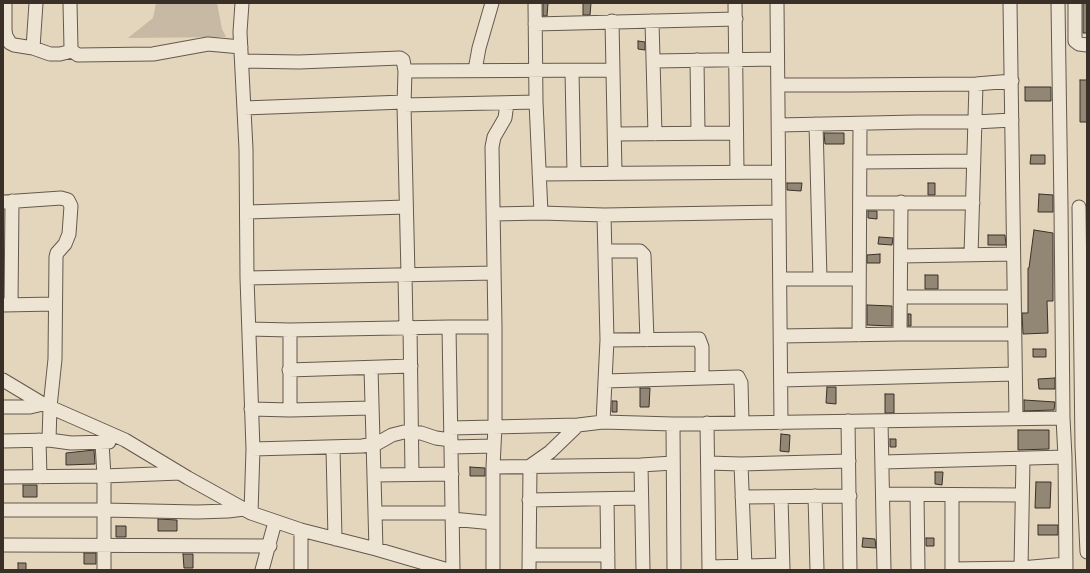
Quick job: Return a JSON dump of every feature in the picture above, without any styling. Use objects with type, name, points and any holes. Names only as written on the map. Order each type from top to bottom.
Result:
[{"type":"street","points":[[5,3],[5,30],[7,40],[14,45],[33,48],[50,54],[60,54],[72,51]]},
{"type":"street","points":[[33,48],[36,3]]},
{"type":"street","points":[[70,3],[70,41],[72,51],[78,55],[153,54],[208,44],[241,47]]},
{"type":"street","points":[[242,3],[240,32],[244,108],[253,449],[247,511]]},
{"type":"street","points":[[475,70],[479,48],[492,3]]},
{"type":"street","points":[[535,3],[536,102],[540,214]]},
{"type":"street","points":[[735,3],[737,172]]},
{"type":"street","points":[[777,3],[781,423]]},
{"type":"street","points":[[1010,3],[1016,418]]},
{"type":"street","points":[[952,495],[952,570],[1066,567],[1058,3]]},
{"type":"street","points":[[1075,3],[1074,37],[1082,44]]},
{"type":"street","points":[[535,24],[736,19]]},
{"type":"street","points":[[652,21],[655,134]]},
{"type":"street","points":[[612,22],[615,173]]},
{"type":"street","points":[[1059,45],[1082,44]]},
{"type":"street","points":[[242,61],[299,62],[400,58],[404,62],[406,275],[411,366],[412,474]]},
{"type":"street","points":[[654,61],[777,59]]},
{"type":"street","points":[[697,60],[698,133]]},
{"type":"street","points":[[405,71],[613,70]]},
{"type":"street","points":[[572,71],[574,173]]},
{"type":"street","points":[[778,85],[848,86],[976,84],[1012,81]]},
{"type":"street","points":[[971,255],[976,84]]},
{"type":"street","points":[[244,108],[536,102]]},
{"type":"street","points":[[493,570],[495,328],[492,147],[494,137],[505,118],[507,103]]},
{"type":"street","points":[[779,125],[975,122],[1012,120]]},
{"type":"street","points":[[816,124],[820,279]]},
{"type":"street","points":[[859,335],[860,124]]},
{"type":"street","points":[[615,134],[736,133]]},
{"type":"street","points":[[860,162],[974,161]]},
{"type":"street","points":[[539,174],[778,172]]},
{"type":"street","points":[[40,477],[47,405],[55,359],[56,258],[57,253],[65,244],[69,234],[71,206],[68,200],[61,198],[8,202],[7,305],[55,304]]},
{"type":"street","points":[[900,334],[901,202]]},
{"type":"street","points":[[860,203],[973,203]]},
{"type":"street","points":[[247,212],[406,207]]},
{"type":"street","points":[[1061,207],[1083,207],[1084,447],[1087,552]]},
{"type":"street","points":[[494,214],[604,215],[779,212]]},
{"type":"street","points":[[603,422],[607,340],[604,215]]},
{"type":"street","points":[[606,251],[640,251],[644,255],[647,340]]},
{"type":"street","points":[[901,256],[1013,254]]},
{"type":"street","points":[[248,278],[494,273]]},
{"type":"street","points":[[780,279],[859,279]]},
{"type":"street","points":[[901,297],[1014,297]]},
{"type":"street","points":[[449,327],[453,570]]},
{"type":"street","points":[[249,329],[495,328]]},
{"type":"street","points":[[290,330],[290,410]]},
{"type":"street","points":[[781,336],[1014,334]]},
{"type":"street","points":[[607,340],[699,340],[702,347],[702,378]]},
{"type":"street","points":[[289,370],[411,366]]},
{"type":"street","points":[[371,368],[376,549]]},
{"type":"street","points":[[781,380],[1015,374]]},
{"type":"street","points":[[605,381],[739,378],[741,383],[742,422]]},
{"type":"street","points":[[3,380],[47,405],[125,440],[180,474],[247,511],[301,530],[376,549],[448,570]]},
{"type":"street","points":[[3,408],[47,405]]},
{"type":"street","points":[[251,409],[290,410],[372,408]]},
{"type":"street","points":[[451,438],[495,426],[578,425],[603,422],[673,424],[1063,418]]},
{"type":"street","points":[[848,421],[850,570]]},
{"type":"street","points":[[881,421],[884,494],[884,570]]},
{"type":"street","points":[[707,423],[709,569],[745,567],[783,568],[781,497]]},
{"type":"street","points":[[673,424],[674,570]]},
{"type":"street","points":[[530,466],[550,452],[578,425]]},
{"type":"street","points":[[253,449],[333,448],[373,445],[392,435],[412,432],[421,433],[436,438],[451,438],[494,446]]},
{"type":"street","points":[[3,441],[44,440],[102,443],[125,440]]},
{"type":"street","points":[[102,443],[104,476],[104,570]]},
{"type":"street","points":[[333,448],[335,539]]},
{"type":"street","points":[[883,462],[1065,457]]},
{"type":"street","points":[[1021,568],[1022,459]]},
{"type":"street","points":[[708,463],[741,464],[849,461]]},
{"type":"street","points":[[493,467],[641,465],[674,463]]},
{"type":"street","points":[[741,464],[745,567]]},
{"type":"street","points":[[641,465],[643,570]]},
{"type":"street","points":[[530,466],[530,570]]},
{"type":"street","points":[[3,477],[180,474]]},
{"type":"street","points":[[374,475],[452,474]]},
{"type":"street","points":[[884,494],[1022,495]]},
{"type":"street","points":[[917,494],[918,570]]},
{"type":"street","points":[[815,496],[817,570]]},
{"type":"street","points":[[742,497],[850,496]]},
{"type":"street","points":[[529,500],[607,500],[641,498]]},
{"type":"street","points":[[607,500],[608,570]]},
{"type":"street","points":[[3,510],[197,512],[247,511]]},
{"type":"street","points":[[375,513],[452,516],[493,523]]},
{"type":"street","points":[[262,570],[270,546],[275,522]]},
{"type":"street","points":[[301,530],[301,570]]},
{"type":"street","points":[[3,545],[270,546]]},
{"type":"street","points":[[529,555],[608,555]]},
{"type":"shaded area","points":[[156,3],[217,3],[222,29],[226,37],[128,38],[153,18]]},
{"type":"building","points":[[543,3],[548,3],[547,16],[543,16]]},
{"type":"building","points":[[583,3],[591,3],[590,15],[583,15]]},
{"type":"building","points":[[1083,3],[1087,3],[1087,33],[1083,33]]},
{"type":"building","points":[[638,41],[645,42],[645,50],[638,49]]},
{"type":"building","points":[[1080,80],[1087,80],[1087,122],[1080,122]]},
{"type":"building","points":[[1025,87],[1051,87],[1051,101],[1025,101]]},
{"type":"building","points":[[824,133],[844,133],[844,144],[825,144]]},
{"type":"building","points":[[1031,155],[1045,155],[1045,164],[1030,164]]},
{"type":"building","points":[[787,183],[802,183],[801,191],[787,190]]},
{"type":"building","points":[[928,183],[935,183],[935,195],[928,195]]},
{"type":"building","points":[[1039,194],[1053,195],[1053,212],[1038,212]]},
{"type":"building","points":[[868,211],[877,211],[877,219],[868,218]]},
{"type":"building","points":[[1034,230],[1053,233],[1053,301],[1047,301],[1048,333],[1023,334],[1022,313],[1028,313],[1028,268]]},
{"type":"building","points":[[988,235],[1005,235],[1006,245],[988,245]]},
{"type":"building","points":[[879,237],[893,238],[892,245],[878,244]]},
{"type":"building","points":[[880,254],[880,263],[867,263],[867,255]]},
{"type":"building","points":[[925,275],[938,275],[938,289],[925,289]]},
{"type":"building","points":[[867,305],[892,306],[892,326],[867,325]]},
{"type":"building","points":[[908,314],[911,314],[911,326],[908,326]]},
{"type":"building","points":[[1033,349],[1046,349],[1046,357],[1033,357]]},
{"type":"building","points":[[1055,378],[1055,389],[1039,389],[1038,379]]},
{"type":"building","points":[[827,387],[836,387],[836,404],[826,403]]},
{"type":"building","points":[[640,388],[650,388],[649,407],[640,407]]},
{"type":"building","points":[[885,394],[894,394],[894,413],[885,413]]},
{"type":"building","points":[[1024,400],[1055,402],[1054,410],[1024,411]]},
{"type":"building","points":[[612,401],[617,401],[617,412],[612,412]]},
{"type":"building","points":[[1018,430],[1049,430],[1049,449],[1018,450]]},
{"type":"building","points":[[781,434],[790,435],[789,452],[780,451]]},
{"type":"building","points":[[890,439],[896,439],[896,447],[890,447]]},
{"type":"building","points":[[94,450],[95,464],[66,465],[66,453]]},
{"type":"building","points":[[470,467],[485,468],[485,476],[470,476]]},
{"type":"building","points":[[935,472],[943,472],[942,485],[935,484]]},
{"type":"building","points":[[1036,482],[1051,482],[1050,508],[1035,508]]},
{"type":"building","points":[[23,485],[37,485],[37,497],[23,497]]},
{"type":"building","points":[[158,519],[177,520],[177,531],[158,531]]},
{"type":"building","points":[[1038,525],[1058,525],[1058,535],[1038,535]]},
{"type":"building","points":[[116,526],[126,526],[126,537],[116,537]]},
{"type":"building","points":[[863,538],[875,539],[876,548],[862,547]]},
{"type":"building","points":[[926,538],[934,538],[934,546],[926,546]]},
{"type":"building","points":[[84,553],[96,553],[96,564],[84,564]]},
{"type":"building","points":[[183,554],[193,554],[193,568],[184,568]]},
{"type":"building","points":[[18,563],[26,563],[26,570],[18,570]]}]
